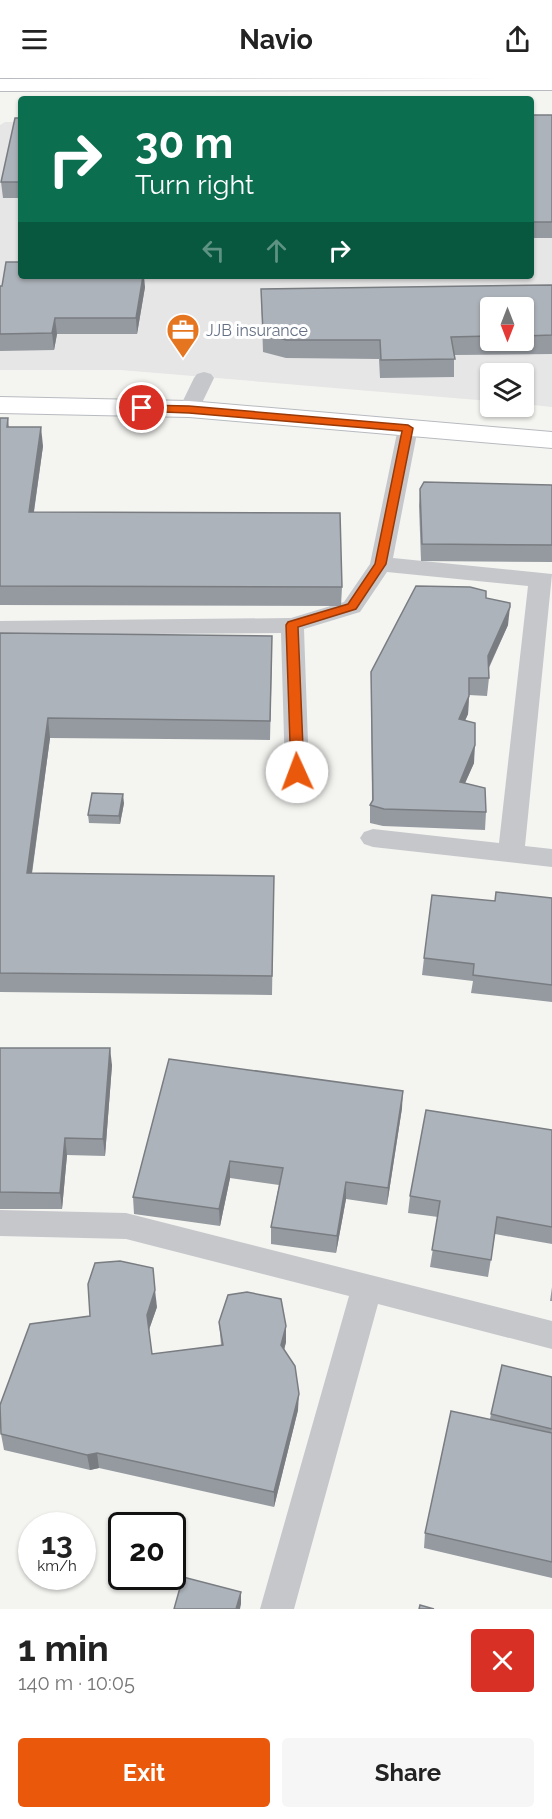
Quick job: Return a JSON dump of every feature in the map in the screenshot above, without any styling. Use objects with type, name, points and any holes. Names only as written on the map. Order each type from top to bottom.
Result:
[{"type":"main road","points":[[0,85],[552,84]]},
{"type":"main road","points":[[534,105],[552,105]]},
{"type":"main road","points":[[0,405],[189,409],[552,441]]},
{"type":"lane","points":[[189,409],[204,378]]},
{"type":"lane","points":[[0,628],[292,625],[352,607],[381,564],[408,428]]},
{"type":"lane","points":[[381,564],[546,580],[511,853]]},
{"type":"lane","points":[[292,625],[297,772]]},
{"type":"lane","points":[[373,838],[552,858]]},
{"type":"lane","points":[[0,1223],[126,1226],[552,1335]]},
{"type":"lane","points":[[277,1609],[367,1288]]},
{"type":"shaded area","points":[[534,120],[552,120],[552,407],[534,405],[534,363],[480,363],[480,400],[121,370],[0,370],[0,125],[5,122],[18,122],[18,279],[534,279]]},
{"type":"building","points":[[534,115],[552,115],[552,222],[534,222]]},
{"type":"building","points":[[15,118],[18,118],[18,182],[1,182]]},
{"type":"building","points":[[6,262],[18,262],[18,279],[142,279],[136,318],[55,318],[52,333],[0,334],[0,286],[2,286]]},
{"type":"building","points":[[552,285],[552,335],[534,336],[534,297],[480,297],[480,336],[451,337],[455,359],[381,360],[380,340],[286,340],[263,333],[261,289]]},
{"type":"building","points":[[0,418],[8,418],[7,427],[41,427],[29,512],[340,513],[342,587],[0,586]]},
{"type":"building","points":[[424,482],[552,485],[552,545],[422,544],[420,489]]},
{"type":"building","points":[[416,586],[470,587],[486,591],[486,598],[510,603],[488,656],[489,678],[469,678],[469,696],[459,719],[475,723],[475,745],[460,782],[485,788],[486,812],[384,809],[370,805],[373,800],[371,672]]},
{"type":"building","points":[[0,633],[272,636],[270,721],[48,718],[27,873],[274,876],[272,976],[0,973]]},
{"type":"building","points":[[92,793],[123,794],[119,816],[88,815]]},
{"type":"building","points":[[496,892],[552,898],[552,985],[473,975],[474,964],[424,958],[432,895],[495,901]]},
{"type":"building","points":[[0,1048],[110,1048],[103,1139],[65,1138],[60,1193],[0,1192]]},
{"type":"building","points":[[169,1059],[403,1091],[388,1188],[346,1182],[337,1236],[271,1227],[283,1168],[230,1161],[219,1209],[133,1197]]},
{"type":"building","points":[[426,1110],[552,1130],[552,1227],[497,1217],[491,1260],[432,1250],[440,1201],[410,1196]]},
{"type":"building","points":[[120,1261],[153,1268],[155,1290],[147,1315],[152,1354],[223,1345],[219,1322],[228,1295],[247,1292],[281,1299],[286,1326],[281,1345],[295,1366],[299,1394],[274,1492],[97,1453],[87,1455],[1,1434],[0,1405],[30,1324],[90,1316],[88,1284],[95,1263]]},
{"type":"building","points":[[502,1365],[552,1377],[552,1429],[491,1414]]},
{"type":"building","points":[[451,1411],[552,1433],[552,1562],[425,1533]]},
{"type":"building","points":[[186,1578],[241,1592],[236,1609],[174,1609],[179,1590],[186,1590]]},
{"type":"building","points":[[420,1605],[434,1609],[419,1609]]},
{"type":"place","name":"JJB insurance","points":[[183,359]]},
{"type":"route","points":[[142,408],[189,409],[408,428],[381,564],[352,607],[292,625],[297,772]]}]
